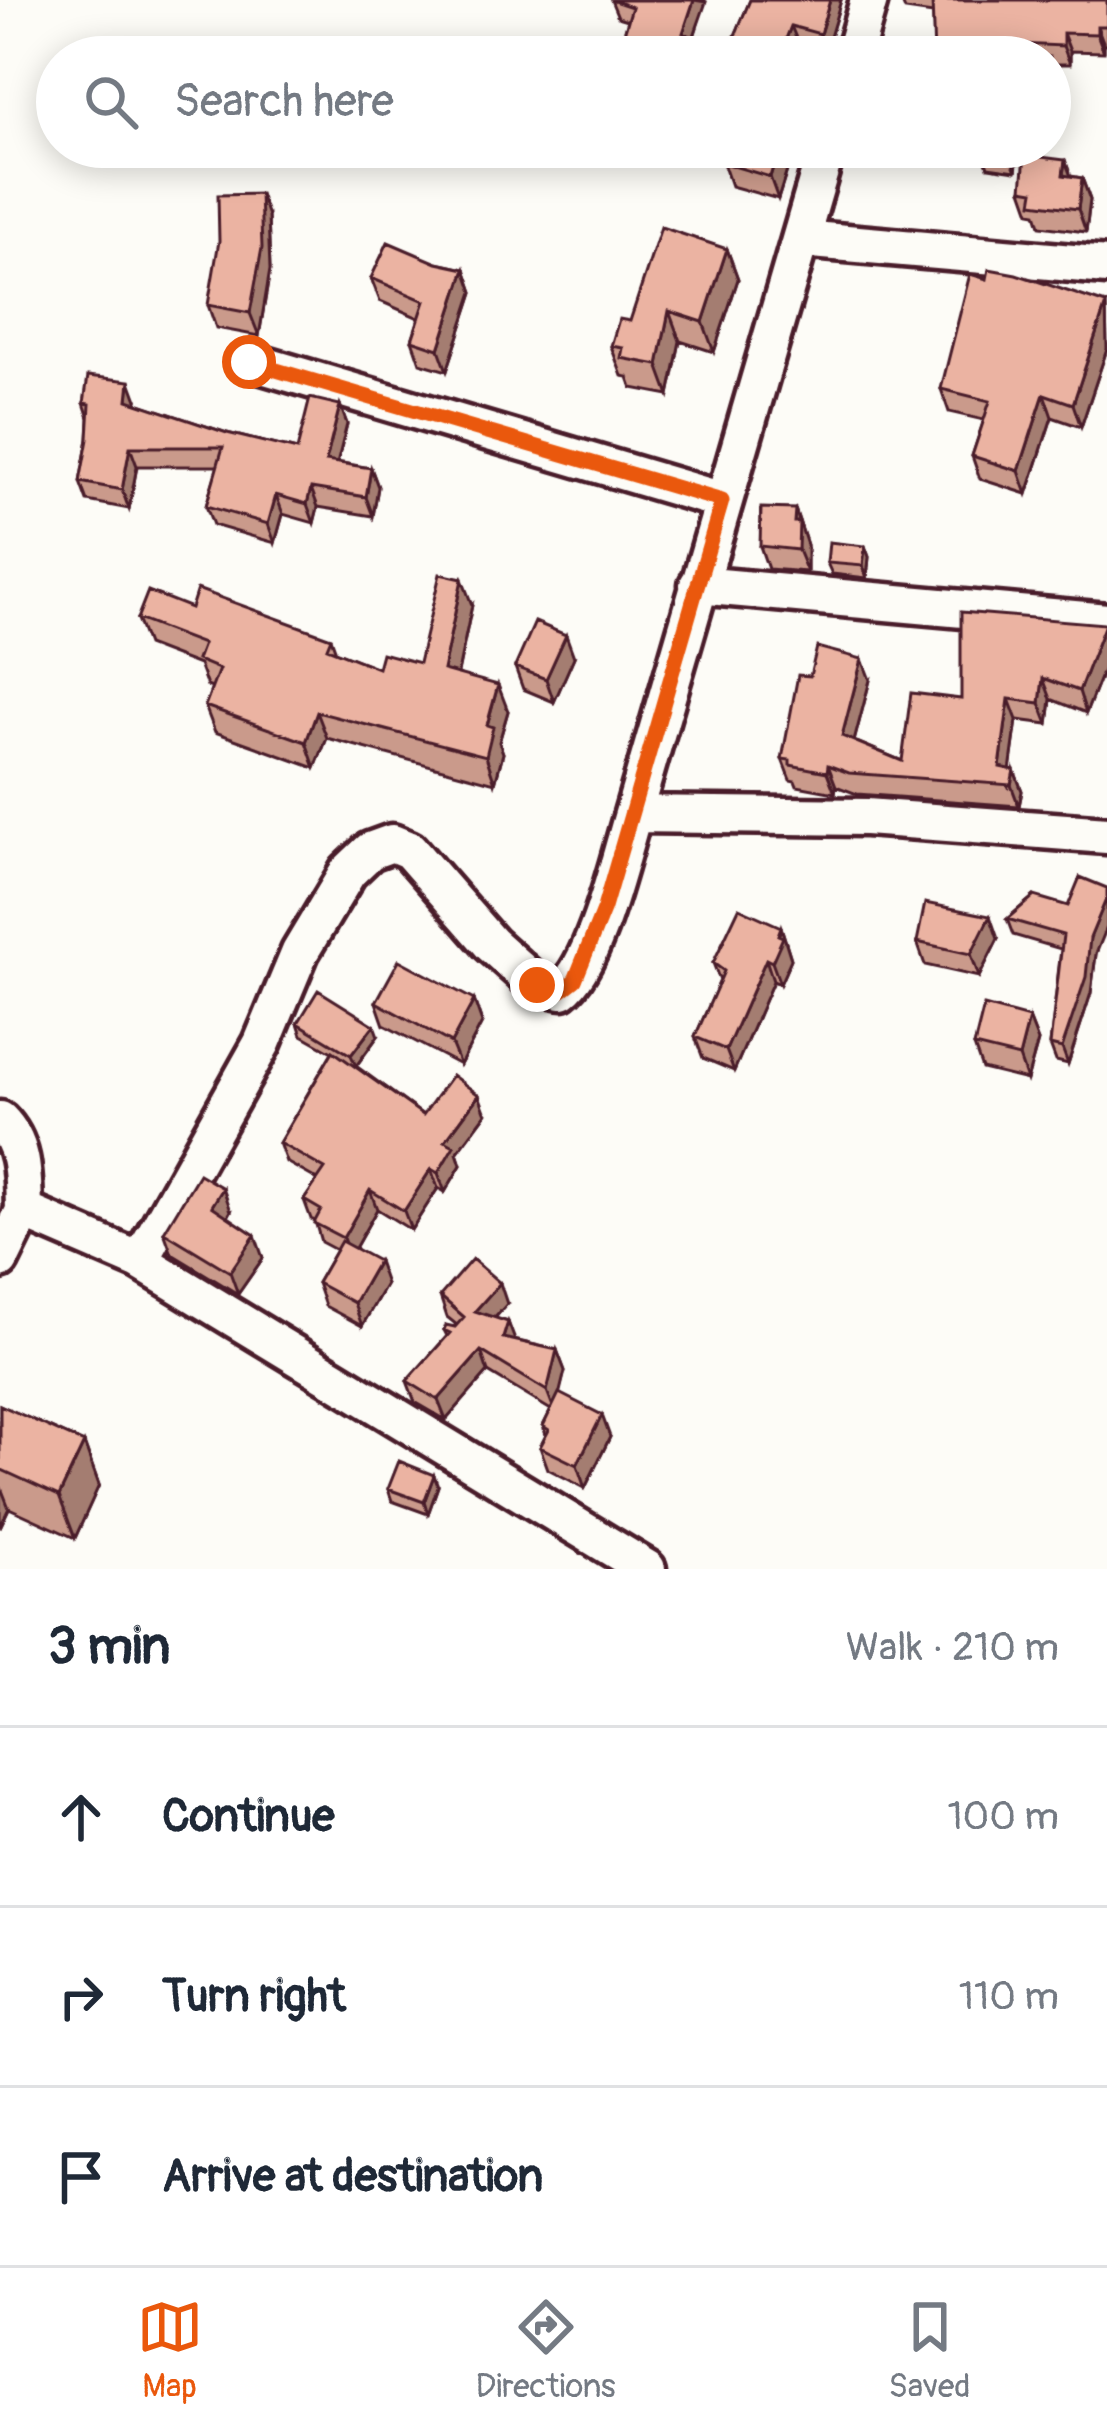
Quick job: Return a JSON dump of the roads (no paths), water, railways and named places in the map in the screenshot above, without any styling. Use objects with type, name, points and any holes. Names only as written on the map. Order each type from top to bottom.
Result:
[{"type":"street","points":[[859,36],[869,0]]},
{"type":"street","points":[[140,1261],[262,1043],[300,952],[348,872],[370,851],[392,843],[409,850],[490,944],[537,985],[562,990],[575,980],[593,940],[633,814],[821,168]]},
{"type":"street","points":[[801,238],[1107,266]]},
{"type":"street","points":[[249,362],[722,501]]},
{"type":"street","points":[[698,585],[1107,622]]},
{"type":"street","points":[[633,814],[866,817],[1107,835]]},
{"type":"street","points":[[0,1120],[12,1132],[23,1167],[23,1211],[0,1260]]},
{"type":"street","points":[[23,1211],[140,1261],[646,1569]]}]
